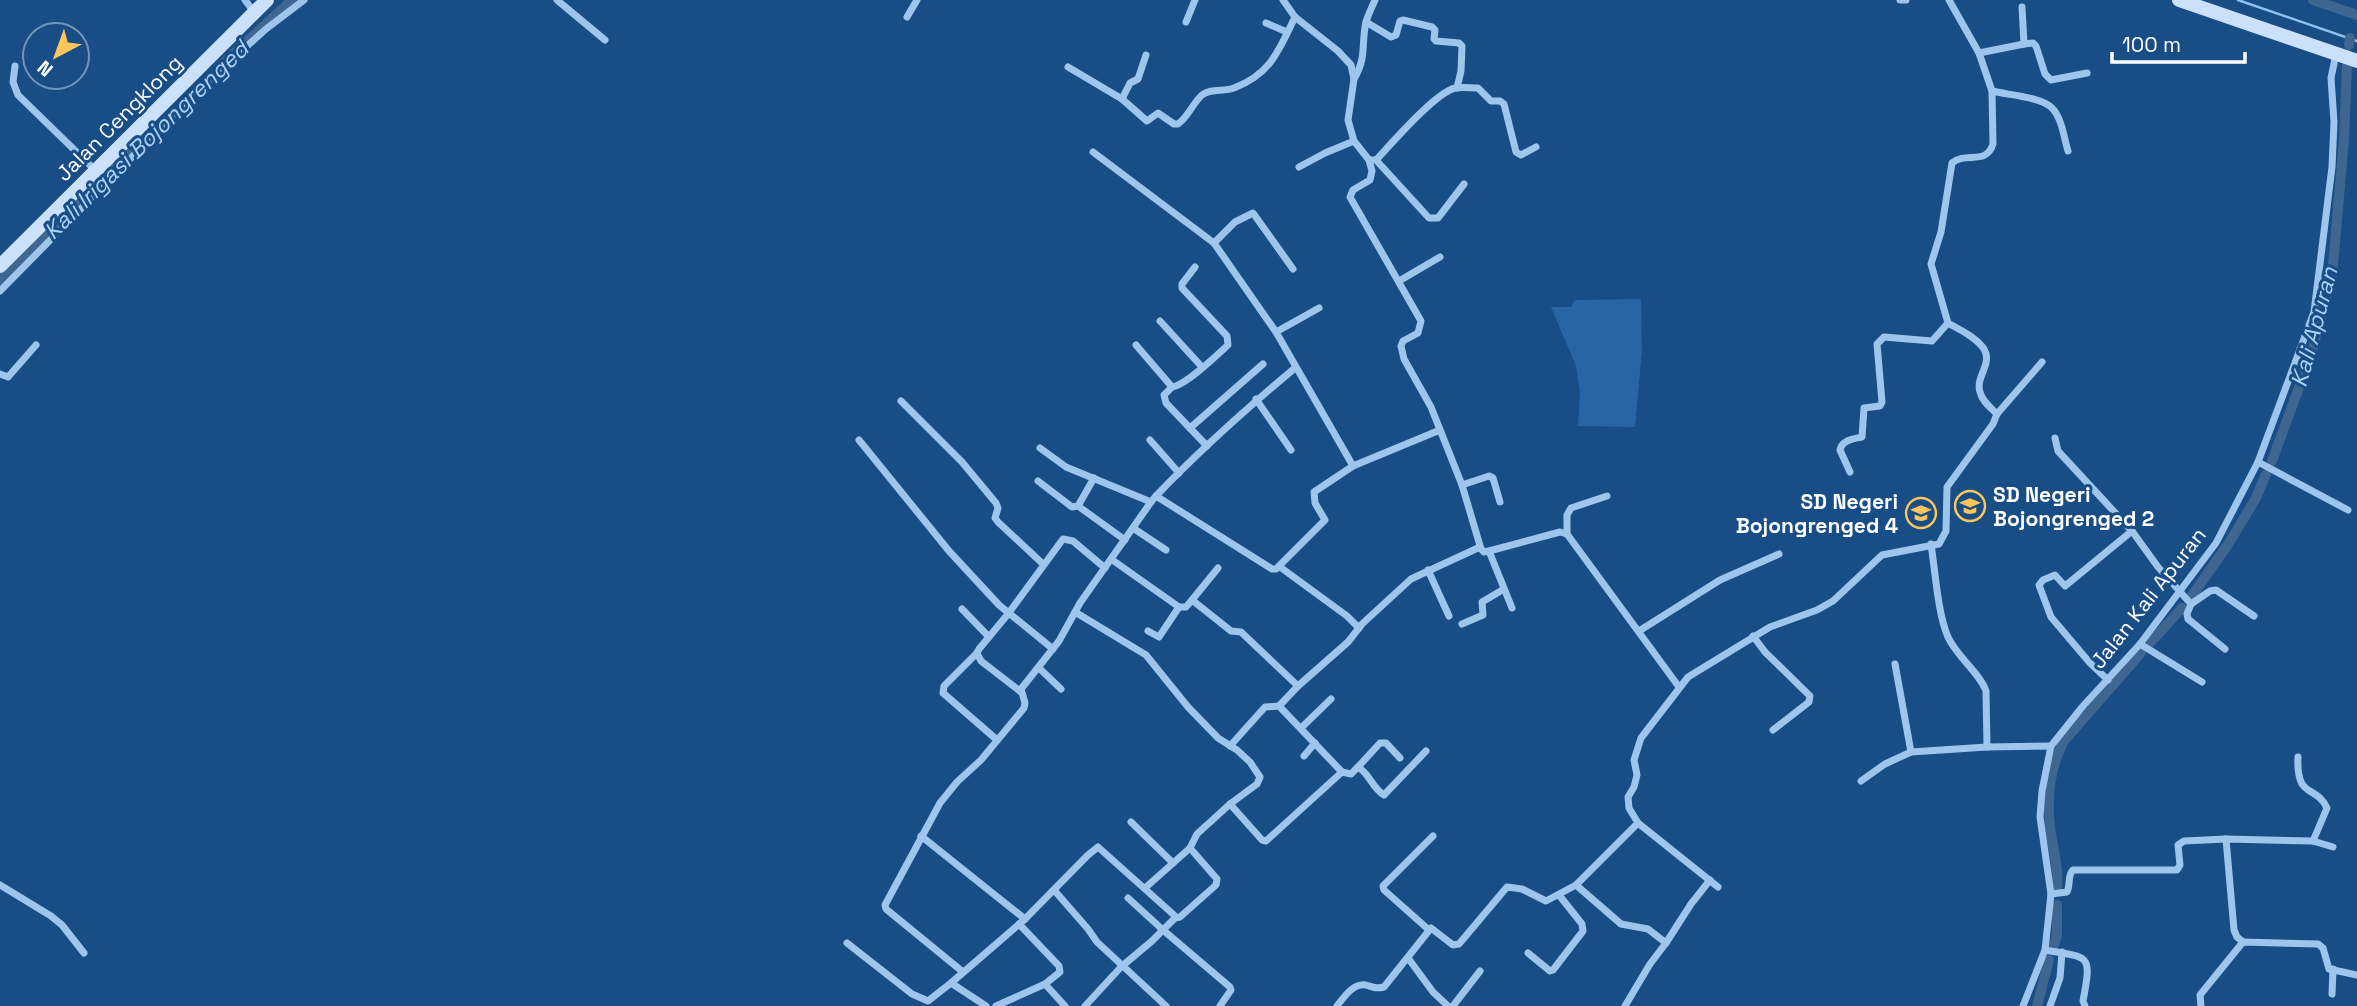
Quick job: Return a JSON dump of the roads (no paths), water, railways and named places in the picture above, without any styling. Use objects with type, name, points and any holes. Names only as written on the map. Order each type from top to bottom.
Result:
[{"type":"main road","name":"Jalan Cengklong","points":[[0,266],[267,0]]},
{"type":"main road","points":[[2179,0],[2357,61]]},
{"type":"street","points":[[245,0],[255,13]]},
{"type":"street","points":[[0,291],[198,90],[266,29],[304,0]]},
{"type":"street","points":[[557,0],[605,40]]},
{"type":"street","points":[[907,17],[917,0]]},
{"type":"street","points":[[1186,22],[1195,0]]},
{"type":"street","points":[[1283,0],[1295,17],[1338,51],[1351,65],[1354,79],[1348,120],[1354,141],[1429,218],[1438,218],[1464,184]]},
{"type":"street","points":[[1354,79],[1361,68],[1365,51],[1366,22],[1375,0]]},
{"type":"street","points":[[1900,0],[1906,0]]},
{"type":"street","points":[[1950,0],[1979,53],[1992,91],[1993,144],[1991,152],[1984,157],[1959,158],[1952,163],[1941,232],[1931,264],[1948,323],[1976,340],[1985,351],[1987,362],[1980,381],[1980,393],[1997,414]]},
{"type":"street","points":[[2022,7],[2024,44]]},
{"type":"street","points":[[1068,67],[1122,99],[1147,121],[1158,113],[1178,124],[1202,96],[1211,91],[1230,90],[1251,81],[1259,74],[1276,56],[1295,17]]},
{"type":"street","points":[[1366,22],[1391,37],[1396,35],[1400,21],[1403,20],[1432,27],[1436,41],[1459,43],[1462,46],[1461,71],[1457,88]]},
{"type":"street","points":[[1266,23],[1287,32]]},
{"type":"street","points":[[1979,53],[2033,43],[2045,74],[2051,80],[2087,73]]},
{"type":"street","name":"Jalan Kali Apuran","points":[[2051,746],[2140,644],[2216,543],[2258,462],[2314,312],[2332,167],[2334,122],[2331,78],[2336,53]]},
{"type":"street","points":[[1122,99],[1130,83],[1138,79],[1146,55]]},
{"type":"street","points":[[15,66],[13,82],[18,96],[96,170]]},
{"type":"street","points":[[1536,147],[1521,155],[1516,152],[1504,104],[1491,101],[1478,88],[1457,88],[1450,90],[1427,108],[1372,160],[1370,180],[1353,190],[1350,197],[1421,321],[1418,333],[1403,341],[1402,352],[1424,392],[1440,430],[1462,485],[1480,547],[1484,552],[1560,532],[1567,534]]},
{"type":"street","points":[[1992,91],[2043,102],[2052,108],[2058,116],[2068,151]]},
{"type":"street","points":[[1300,167],[1354,141]]},
{"type":"street","points":[[1093,152],[1214,243],[1276,332],[1353,466]]},
{"type":"street","points":[[83,186],[93,196]]},
{"type":"street","points":[[1214,243],[1237,220],[1253,213],[1293,270]]},
{"type":"street","points":[[1399,281],[1440,257]]},
{"type":"street","points":[[1195,267],[1182,284],[1182,288],[1229,341],[1228,345],[1202,367],[1164,395],[1166,403],[1208,446]]},
{"type":"street","points":[[1276,332],[1319,308]]},
{"type":"street","points":[[1160,321],[1202,367]]},
{"type":"street","points":[[1850,472],[1840,450],[1841,446],[1845,442],[1862,437],[1864,408],[1880,406],[1882,402],[1877,344],[1884,337],[1932,341],[1948,323]]},
{"type":"street","points":[[0,374],[8,377],[36,345]]},
{"type":"street","points":[[1136,345],[1172,387]]},
{"type":"street","points":[[1718,887],[1638,822],[1629,808],[1628,797],[1637,775],[1634,760],[1641,738],[1688,677],[1770,627],[1818,610],[1833,601],[1882,555],[1938,544],[1946,531],[1947,487],[1993,424],[1997,414],[2042,362]]},
{"type":"street","points":[[1190,428],[1263,364]]},
{"type":"street","points":[[1021,692],[1053,649],[1075,612],[1153,499],[1256,399],[1295,368]]},
{"type":"street","points":[[1256,399],[1291,450]]},
{"type":"street","points":[[901,401],[962,462],[996,503],[998,508],[995,518],[998,522],[1043,564]]},
{"type":"street","points":[[1040,448],[1066,467],[1153,499],[1272,569],[1280,567],[1325,520],[1315,503],[1314,492],[1353,466],[1440,430]]},
{"type":"street","points":[[2055,438],[2057,451],[2132,531],[2191,604]]},
{"type":"street","points":[[859,440],[948,551],[1008,614],[1053,649]]},
{"type":"street","points":[[1150,440],[1179,473]]},
{"type":"street","points":[[2258,462],[2348,510]]},
{"type":"street","points":[[1462,485],[1489,476],[1493,478],[1500,502]]},
{"type":"street","points":[[1078,506],[1094,478]]},
{"type":"street","points":[[1038,481],[1072,507],[1078,506],[1125,540]]},
{"type":"street","points":[[1607,496],[1571,508],[1567,515],[1567,534],[1679,687]]},
{"type":"street","points":[[1133,528],[1166,550]]},
{"type":"street","points":[[2108,680],[2051,617],[2039,585],[2043,580],[2055,575],[2065,586],[2132,531]]},
{"type":"street","points":[[996,739],[943,693],[944,686],[977,653],[1008,614],[1059,541],[1067,538],[1105,568]]},
{"type":"street","points":[[1931,544],[1948,638],[1969,669],[1984,683],[1987,747]]},
{"type":"street","points":[[1230,746],[1265,707],[1279,706],[1411,579],[1480,547]]},
{"type":"street","points":[[1489,551],[1512,608]]},
{"type":"street","points":[[1639,631],[1720,580],[1779,554]]},
{"type":"street","points":[[1111,559],[1179,607],[1185,607],[1218,568]]},
{"type":"street","points":[[1280,567],[1347,615],[1359,628]]},
{"type":"street","points":[[1428,569],[1449,616]]},
{"type":"street","points":[[1462,624],[1483,615],[1482,602],[1504,589]]},
{"type":"street","points":[[2225,649],[2188,619],[2191,604],[2216,590],[2254,616]]},
{"type":"street","points":[[1192,600],[1231,631],[1241,632],[1298,686]]},
{"type":"street","points":[[1148,631],[1159,637],[1179,607]]},
{"type":"street","points":[[962,609],[989,637]]},
{"type":"street","points":[[1075,612],[1146,656],[1183,701],[1218,738],[1250,762],[1260,777],[1257,784],[1197,834],[1190,848],[1145,888]]},
{"type":"street","points":[[1753,636],[1765,652],[1810,696],[1809,702],[1773,730]]},
{"type":"street","points":[[2140,644],[2202,682]]},
{"type":"street","points":[[963,972],[885,907],[940,803],[957,782],[981,760],[1024,708],[1021,692],[981,661],[977,653]]},
{"type":"street","points":[[1895,664],[1911,752]]},
{"type":"street","points":[[1039,668],[1061,689]]},
{"type":"street","points":[[1301,728],[1331,699]]},
{"type":"street","points":[[1279,706],[1342,772],[1351,774],[1380,743],[1386,743],[1400,758]]},
{"type":"street","points":[[1304,756],[1315,743]]},
{"type":"street","points":[[1861,781],[1885,764],[1911,752],[2051,746],[2040,817],[2051,894],[2045,950],[2023,1006]]},
{"type":"street","points":[[1358,767],[1384,795],[1426,751]]},
{"type":"street","points":[[2298,757],[2297,772],[2304,788],[2327,808],[2313,841]]},
{"type":"street","points":[[1230,804],[1262,840],[1266,841],[1342,772]]},
{"type":"street","points":[[1131,822],[1173,863]]},
{"type":"street","points":[[1433,836],[1383,886],[1384,890],[1429,930],[1435,930],[1456,946],[1507,887],[1522,889],[1546,901],[1559,895],[1576,885],[1638,822]]},
{"type":"street","points":[[921,836],[1022,921],[1059,966],[1060,972],[1045,984],[996,1006]]},
{"type":"street","points":[[2051,894],[2067,892],[2069,874],[2073,870],[2177,870],[2180,865],[2180,842],[2226,839],[2313,841],[2333,847]]},
{"type":"street","points":[[2226,839],[2234,930],[2237,937],[2243,942],[2318,944],[2323,948],[2327,967],[2357,975]]},
{"type":"street","points":[[847,943],[921,1003],[929,1002],[1022,921],[1098,847],[1175,918]]},
{"type":"street","points":[[1085,1006],[1121,967],[1216,885],[1217,879],[1190,848]]},
{"type":"street","points":[[1625,1006],[1650,964],[1710,880]]},
{"type":"street","points":[[0,885],[51,916],[62,925],[84,953]]},
{"type":"street","points":[[1576,885],[1621,924],[1648,929],[1666,943]]},
{"type":"street","points":[[1054,890],[1121,967],[1166,1006]]},
{"type":"street","points":[[1528,953],[1550,971],[1583,931],[1583,924],[1559,895]]},
{"type":"street","points":[[1128,898],[1230,987],[1231,990],[1220,1006]]},
{"type":"street","points":[[1337,1006],[1356,986],[1362,984],[1375,988],[1384,987],[1429,930]]},
{"type":"street","points":[[2201,1006],[2200,995],[2243,942]]},
{"type":"street","points":[[2045,950],[2082,956],[2087,961],[2083,1001],[2085,1006]]},
{"type":"street","points":[[2050,1006],[2060,978],[2062,952]]},
{"type":"street","points":[[1408,957],[1433,992],[1448,1006]]},
{"type":"street","points":[[2332,994],[2333,969]]},
{"type":"street","points":[[1453,1006],[1480,971]]},
{"type":"street","points":[[951,983],[986,1006]]},
{"type":"street","points":[[1045,984],[1065,1006]]},
{"type":"waterway","name":"Kali Irigasi Bojongrenged","points":[[218,68],[292,0]]},
{"type":"waterway","points":[[2238,0],[2357,41]]},
{"type":"waterway","name":"Kali Irigasi Bojongrenged","points":[[2313,0],[2357,15]]},
{"type":"waterway","name":"Kali Apuran","points":[[2349,45],[2350,38]]},
{"type":"waterway","name":"Kali Apuran","points":[[2272,461],[2312,352],[2332,276],[2344,140],[2347,64]]},
{"type":"waterway","name":"Kali Irigasi Bojongrenged","points":[[0,280],[149,135]]},
{"type":"waterway","name":"Kali Apuran","points":[[2191,597],[2229,543],[2256,498],[2266,474]]},
{"type":"waterway","name":"Kali Apuran","points":[[2151,642],[2182,608]]},
{"type":"waterway","name":"Kali Apuran","points":[[2057,889],[2049,805],[2055,762],[2064,741],[2141,653]]},
{"type":"waterway","points":[[2054,945],[2057,935],[2057,905]]},
{"type":"waterway","name":"Kali Apuran","points":[[2037,1006],[2049,960]]},
{"type":"place","name":"SD Negeri Bojongrenged 2","points":[[1970,506]]},
{"type":"place","name":"SD Negeri Bojongrenged 4","points":[[1921,513]]}]
